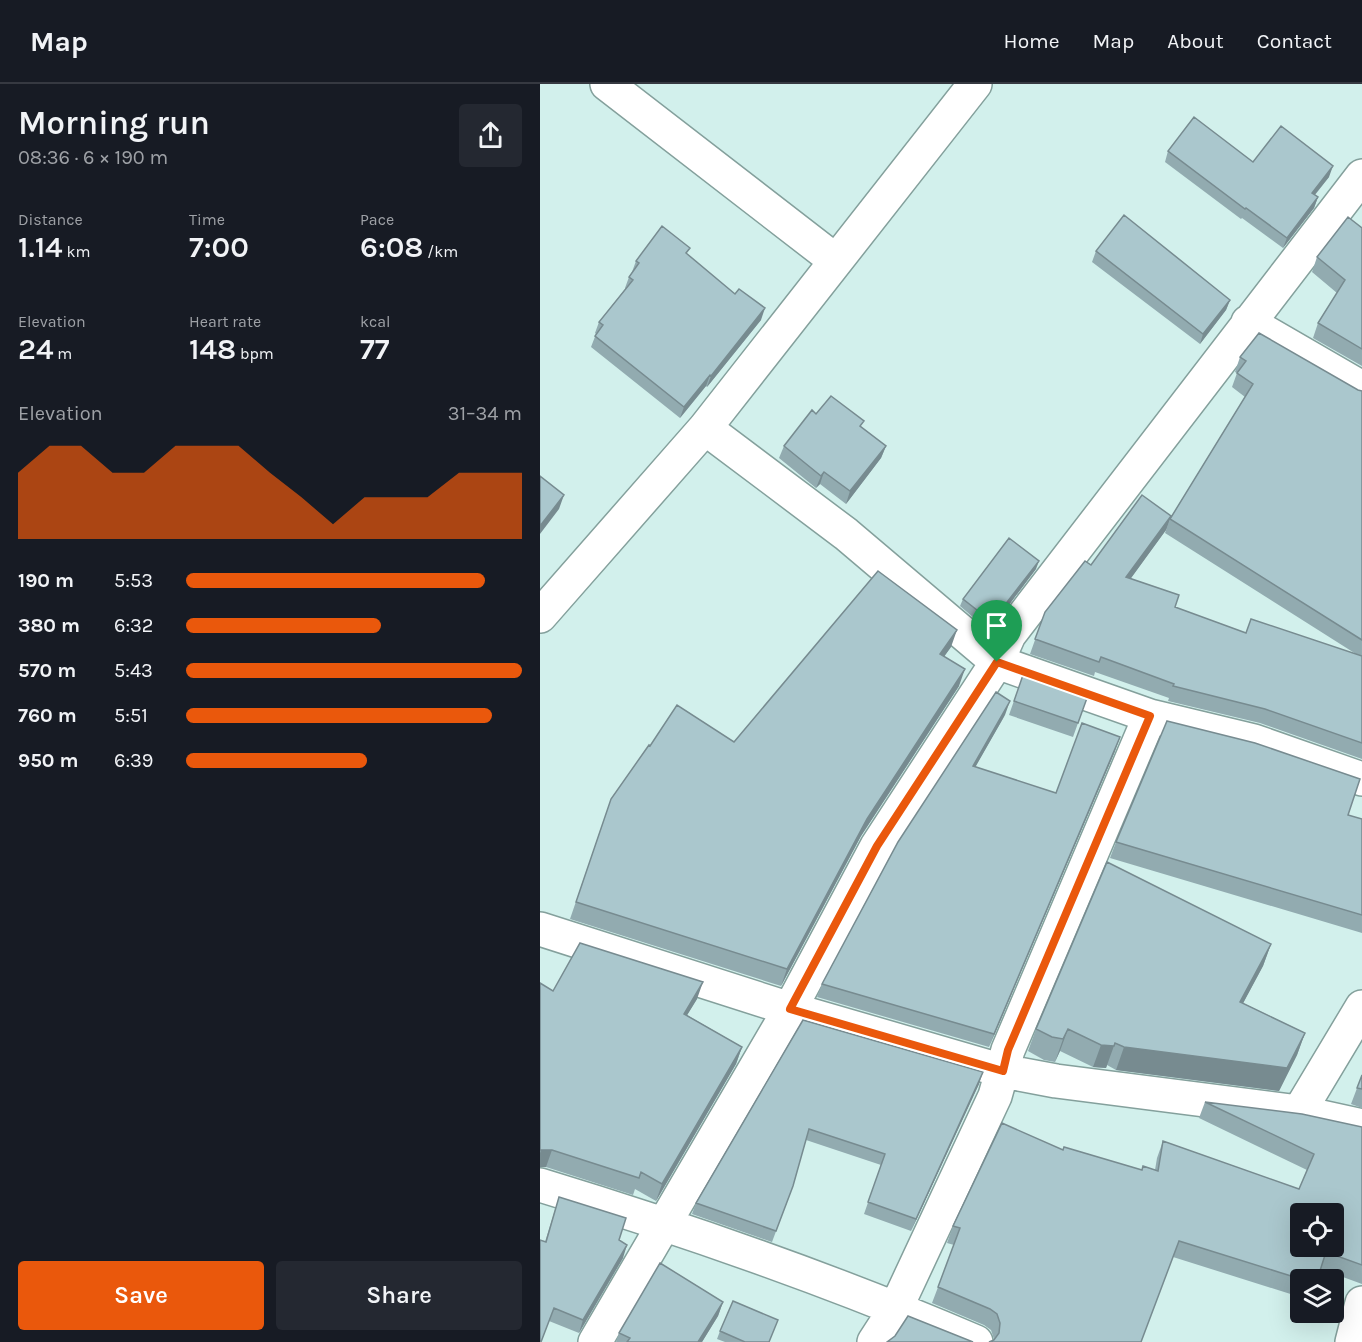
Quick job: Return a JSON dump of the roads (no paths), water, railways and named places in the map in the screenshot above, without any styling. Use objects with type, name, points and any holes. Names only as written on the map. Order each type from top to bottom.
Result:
[{"type":"street","points":[[607,84],[836,261]]},
{"type":"street","points":[[540,616],[705,428],[975,84]]},
{"type":"street","points":[[595,1342],[790,1009],[877,846],[997,662],[1009,635],[1362,176]]},
{"type":"street","points":[[1248,322],[1362,388]]},
{"type":"street","points":[[705,428],[846,534],[997,662],[1150,716],[1254,741],[1362,779]]},
{"type":"street","points":[[874,1342],[896,1308],[995,1096],[1008,1050],[1150,716]]},
{"type":"street","points":[[540,929],[790,1009],[1003,1071],[1056,1081],[1299,1112],[1362,1126]]},
{"type":"street","points":[[1299,1112],[1362,1007]]},
{"type":"street","points":[[540,1185],[665,1224],[896,1308],[976,1342]]}]
